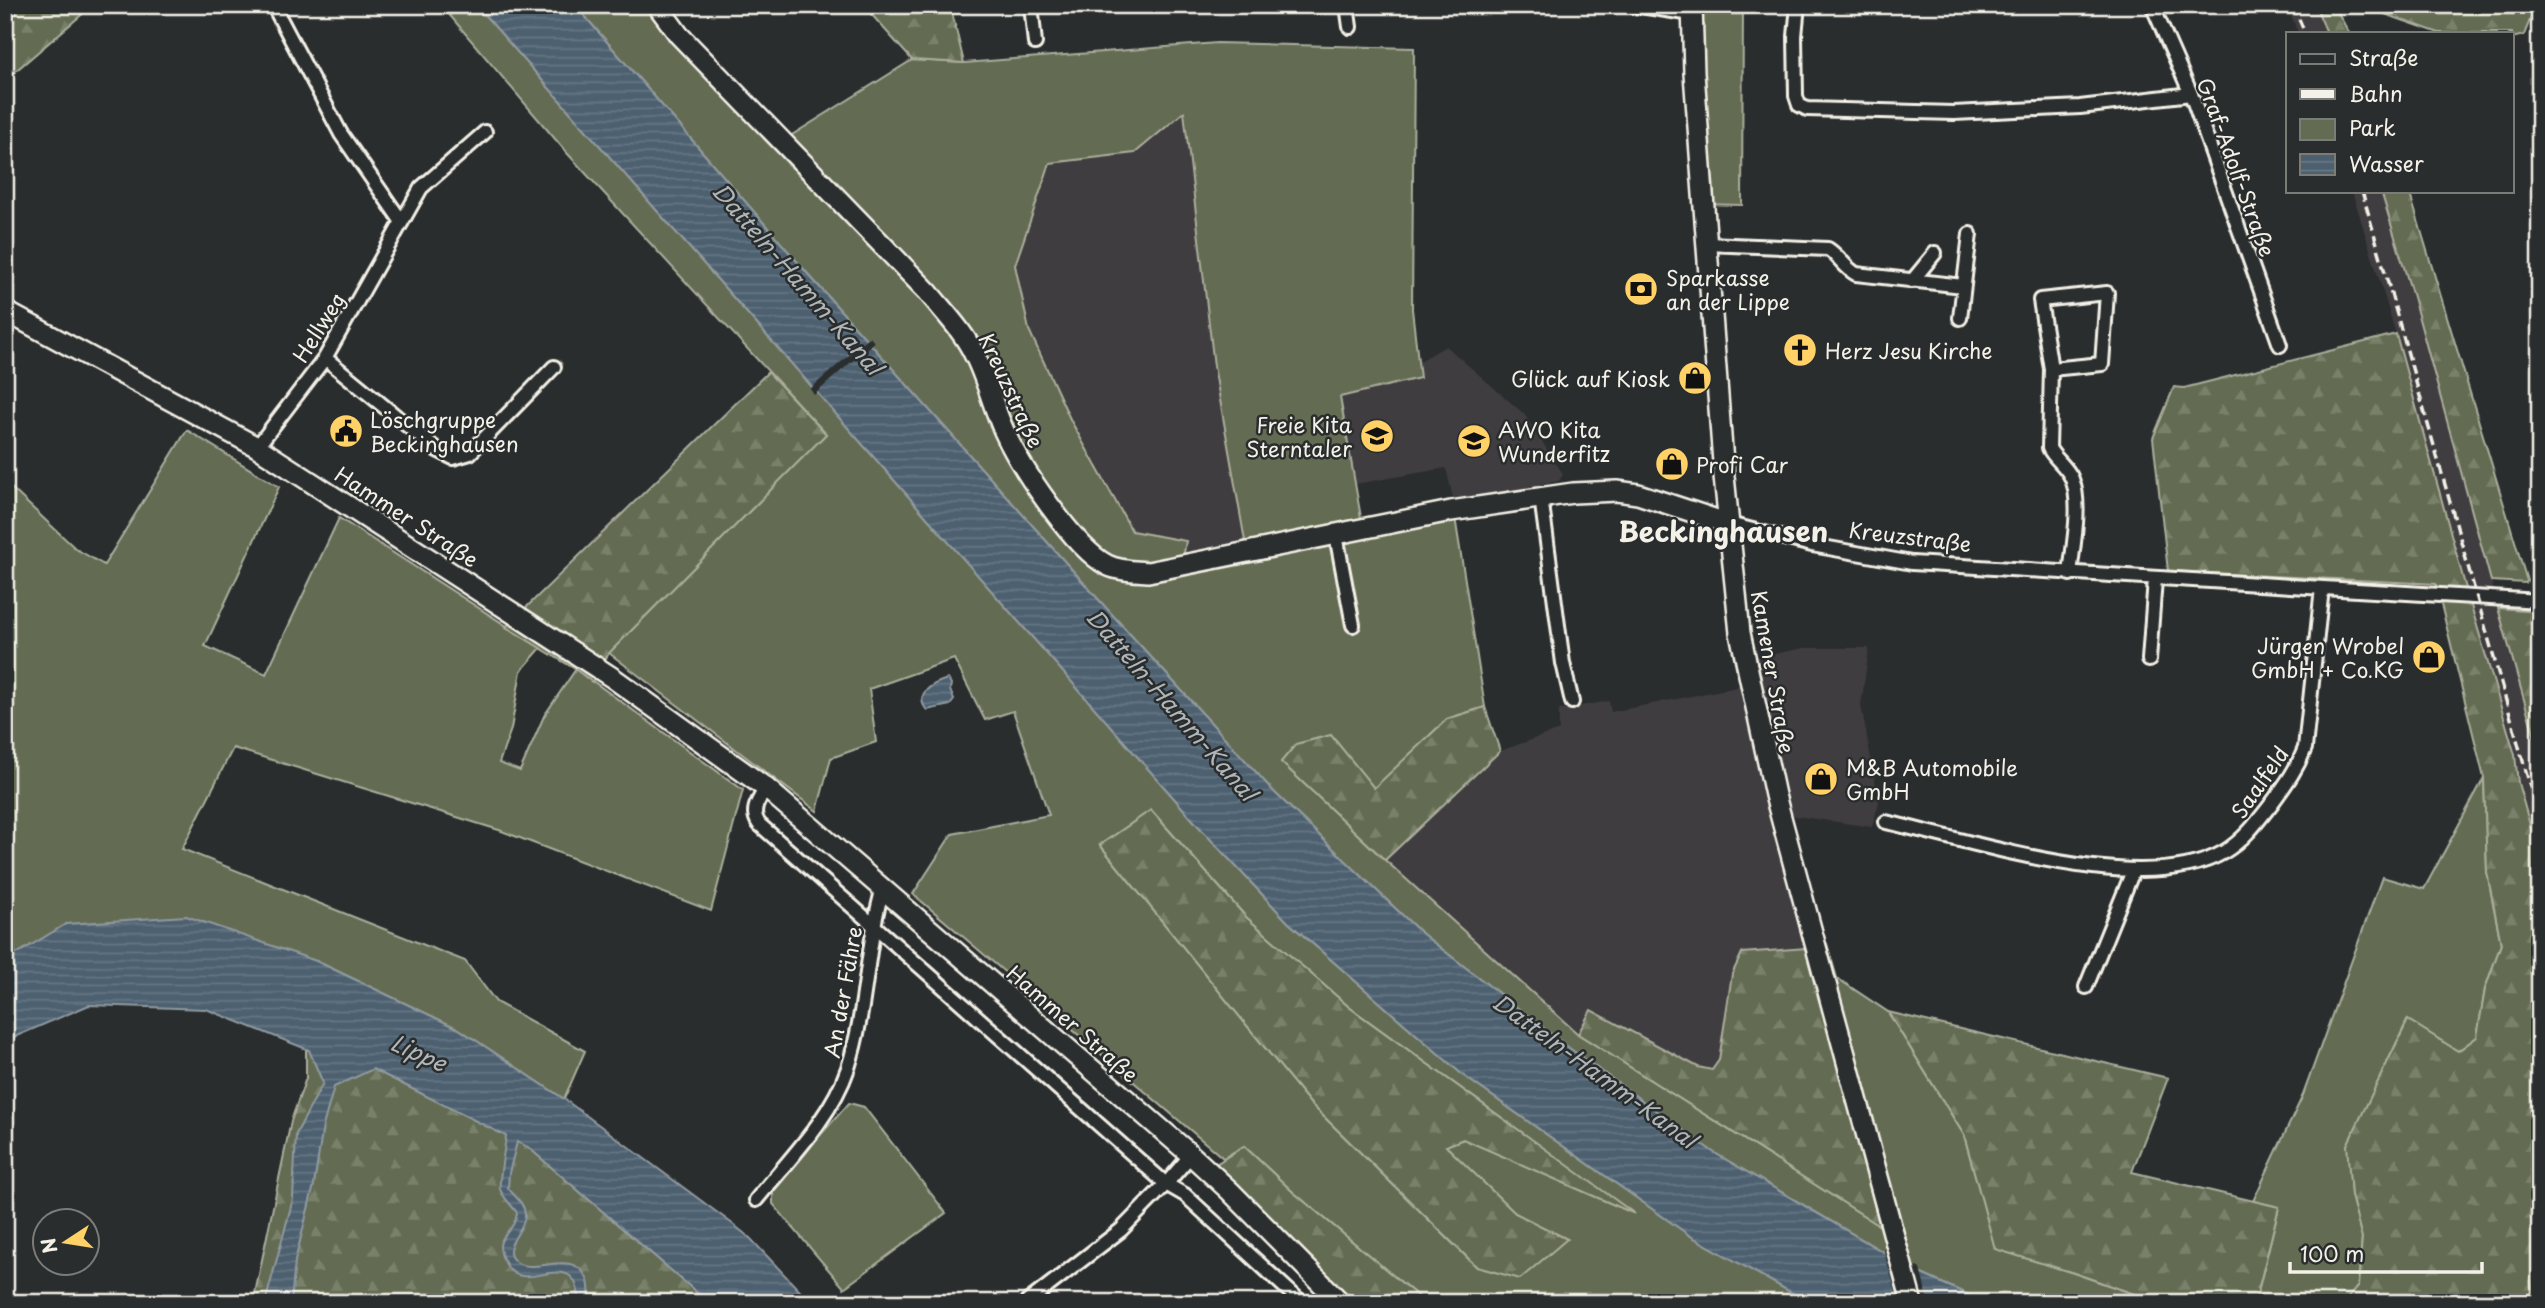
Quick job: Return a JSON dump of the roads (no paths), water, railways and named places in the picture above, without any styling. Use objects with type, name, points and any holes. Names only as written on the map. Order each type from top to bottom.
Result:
[{"type":"main road","name":"Kreuzstraße","points":[[657,5],[679,35],[928,292],[959,329],[975,356],[1013,451],[1041,494],[1093,556],[1107,566],[1148,572],[1451,511],[1541,496],[1617,491],[1638,494],[1729,524]]},
{"type":"main road","name":"Kamener Straße","points":[[1692,10],[1706,244],[1740,633],[1764,751],[1912,1303]]},
{"type":"main road","name":"Hammer Straße","points":[[5,311],[257,447],[577,653],[766,789],[1191,1156],[1230,1191],[1341,1303]]},
{"type":"street","points":[[5,15],[10,5]]},
{"type":"street","points":[[274,5],[341,134],[402,222]]},
{"type":"street","points":[[1031,5],[1035,43]]},
{"type":"street","points":[[1347,5],[1350,27]]},
{"type":"street","points":[[1634,5],[1692,10]]},
{"type":"street","points":[[1798,5],[1795,36],[1796,96],[1799,105],[1807,110],[1954,113],[2080,107],[2191,94]]},
{"type":"street","name":"Graf-Adolf-Straße","points":[[2152,5],[2191,94],[2280,345]]},
{"type":"street","name":"Hellweg","points":[[257,447],[325,358],[421,188],[485,132]]},
{"type":"street","points":[[1960,318],[1970,234]]},
{"type":"street","points":[[1706,244],[1828,249],[1838,255],[1845,267],[1856,274],[1964,286]]},
{"type":"street","points":[[1912,281],[1935,253]]},
{"type":"street","points":[[2051,369],[2102,363],[2108,293],[2040,300],[2051,369],[2049,448],[2072,478],[2076,503],[2070,573]]},
{"type":"street","points":[[325,358],[438,450],[453,458],[470,453],[554,367]]},
{"type":"street","points":[[1541,496],[1563,663],[1572,702]]},
{"type":"street","name":"Kreuzstraße","points":[[1729,524],[1901,561],[2540,601]]},
{"type":"street","points":[[1336,535],[1353,625]]},
{"type":"street","points":[[2149,660],[2155,579]]},
{"type":"street","name":"Saalfeld","points":[[1886,822],[2028,856],[2133,872],[2188,865],[2224,852],[2260,819],[2297,768],[2307,736],[2322,588]]},
{"type":"street","points":[[766,789],[755,808],[754,816],[759,824],[1166,1184],[1185,1195],[1302,1303]]},
{"type":"street","points":[[2086,987],[2133,872]]},
{"type":"street","name":"An der Fähre","points":[[756,1200],[829,1109],[848,1068],[871,956],[873,923],[883,888]]},
{"type":"street","points":[[1026,1303],[1121,1230],[1191,1156]]},
{"type":"water","name":"Datteln-Hamm-Kanal","points":[[476,5],[575,5],[807,273],[1107,609],[1275,793],[1420,932],[1569,1048],[1713,1152],[1919,1273],[1987,1303],[1810,1303],[1689,1235],[1464,1076],[1288,922],[1202,830]]},
{"type":"water","points":[[948,679],[954,700],[950,705],[927,710],[922,699],[924,694],[931,686]]},
{"type":"water","name":"Lippe","points":[[186,916],[316,961],[459,1029],[564,1099],[734,1225],[750,1238],[811,1303],[709,1303],[528,1147],[517,1142],[508,1188],[521,1203],[525,1215],[511,1245],[511,1257],[524,1265],[574,1265],[588,1281],[590,1303],[579,1303],[576,1285],[570,1276],[561,1273],[526,1276],[515,1274],[506,1264],[500,1248],[501,1241],[514,1223],[517,1213],[500,1189],[506,1136],[373,1069],[334,1087],[323,1126],[314,1185],[295,1261],[291,1303],[265,1303],[293,1199],[296,1134],[323,1083],[309,1050],[206,1009],[89,1005],[5,1041],[5,958],[66,924]]},
{"type":"railway","points":[[2293,5],[2305,32]]},
{"type":"railway","points":[[2362,192],[2540,821]]},
{"type":"place","name":"Sparkasse an der Lippe","points":[[1641,289]]},
{"type":"place","name":"Herz Jesu Kirche","points":[[1800,350]]},
{"type":"place","name":"Glück auf Kiosk","points":[[1695,378]]},
{"type":"place","name":"Löschgruppe Beckinghausen","points":[[346,431]]},
{"type":"place","name":"Freie Kita Sterntaler","points":[[1377,436]]},
{"type":"place","name":"AWO Kita Wunderfitz","points":[[1474,441]]},
{"type":"place","name":"Profi Car","points":[[1672,464]]},
{"type":"place","name":"Jürgen Wrobel GmbH + Co.KG","points":[[2429,657]]},
{"type":"place","name":"M&B Automobile GmbH","points":[[1821,779]]},
{"type":"district","name":"Beckinghausen","points":[[1723,530]]}]
